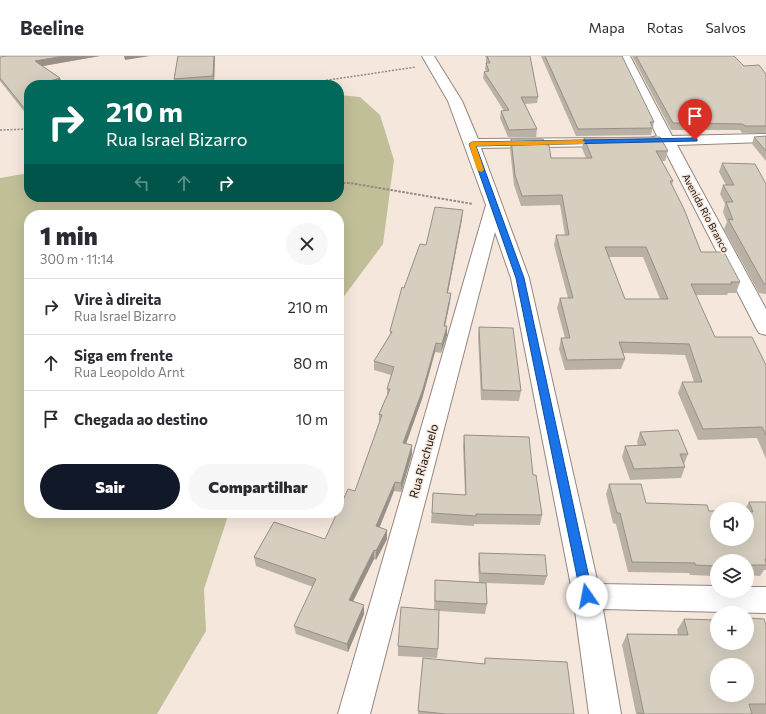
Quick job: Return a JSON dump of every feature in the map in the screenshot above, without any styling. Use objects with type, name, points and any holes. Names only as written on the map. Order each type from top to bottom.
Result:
[{"type":"street","name":"Avenida Rio Branco","points":[[624,56],[667,141],[766,328]]},
{"type":"street","points":[[430,60],[455,101],[520,278],[587,596],[605,714]]},
{"type":"street","points":[[644,141],[766,138]]},
{"type":"street","points":[[472,144],[628,142]]},
{"type":"street","name":"Rua Riachuelo","points":[[354,714],[493,207]]},
{"type":"street","points":[[587,596],[766,600]]},
{"type":"path","points":[[322,80],[430,60]]},
{"type":"path","points":[[0,130],[24,129]]},
{"type":"path","points":[[344,183],[493,207]]},
{"type":"green space","points":[[344,95],[360,97],[380,115],[394,160],[383,244],[344,296],[344,210],[24,210],[24,518],[227,518],[204,589],[206,631],[157,714],[0,714],[0,178],[24,174],[24,202],[344,202]]},
{"type":"building","points":[[64,56],[35,61],[60,78],[53,80],[24,80],[24,108],[0,78],[0,57]]},
{"type":"building","points":[[178,56],[214,56],[213,76],[174,79]]},
{"type":"building","points":[[487,56],[530,56],[538,97],[521,97],[537,129],[509,130],[501,111],[509,110],[484,72],[489,71],[486,63],[490,63]]},
{"type":"building","points":[[545,56],[622,56],[654,122],[650,122],[653,128],[578,129]]},
{"type":"building","points":[[636,56],[734,56],[744,66],[759,65],[766,74],[766,126],[745,126],[743,124],[673,123]]},
{"type":"building","points":[[766,136],[766,151],[754,137]]},
{"type":"building","points":[[660,137],[668,151],[656,151],[673,181],[670,181],[684,209],[701,252],[724,252],[740,282],[731,282],[732,284],[691,284],[715,337],[752,337],[766,365],[766,435],[762,427],[703,429],[682,382],[702,382],[689,344],[619,342],[625,359],[567,360],[561,338],[570,338],[560,298],[573,298],[556,235],[569,235],[562,195],[522,196],[515,175],[511,139],[543,139],[546,145],[549,145],[551,158],[592,158],[584,138]],"holes":[[[605,247],[646,247],[668,299],[625,299]]]},
{"type":"building","points":[[722,163],[755,164],[766,184],[766,284],[764,284],[728,219],[733,220],[726,202],[733,202],[723,185],[734,185]]},
{"type":"building","points":[[435,207],[463,210],[447,293],[451,293],[444,326],[447,326],[442,344],[436,343],[423,389],[403,443],[412,445],[401,483],[395,482],[376,526],[387,530],[376,551],[374,550],[349,600],[364,605],[347,644],[294,626],[316,579],[254,557],[274,522],[325,539],[335,518],[344,518],[344,498],[348,489],[355,491],[382,415],[379,414],[390,389],[387,389],[394,367],[374,361],[392,332],[390,331],[402,287],[404,288],[420,244],[426,245]]},
{"type":"building","points":[[479,327],[513,328],[521,391],[482,390]]},
{"type":"building","points":[[678,430],[688,454],[680,454],[685,467],[634,469],[625,446],[646,445],[640,432]]},
{"type":"building","points":[[464,435],[529,437],[533,475],[536,475],[542,515],[476,514],[476,516],[432,513],[433,493],[466,495]]},
{"type":"building","points":[[609,484],[641,484],[646,503],[707,505],[710,511],[710,546],[754,546],[754,502],[766,502],[766,565],[754,565],[754,554],[710,554],[710,566],[695,565],[695,563],[632,562],[620,513],[617,513]]},
{"type":"building","points":[[479,553],[545,555],[547,576],[480,573]]},
{"type":"building","points":[[435,580],[486,583],[487,604],[435,601]]},
{"type":"building","points":[[401,607],[439,610],[438,649],[398,646]]},
{"type":"building","points":[[754,618],[764,619],[766,625],[766,704],[749,704],[752,714],[644,714],[627,634],[688,635],[684,619],[710,620],[710,650],[754,650]]},
{"type":"building","points":[[423,658],[485,664],[485,658],[567,662],[574,714],[446,714],[418,711]]},
{"type":"slow traffic","points":[[481,170],[472,144],[582,142]]},
{"type":"route","points":[[587,596],[520,278],[493,207],[472,144],[695,140]]}]
